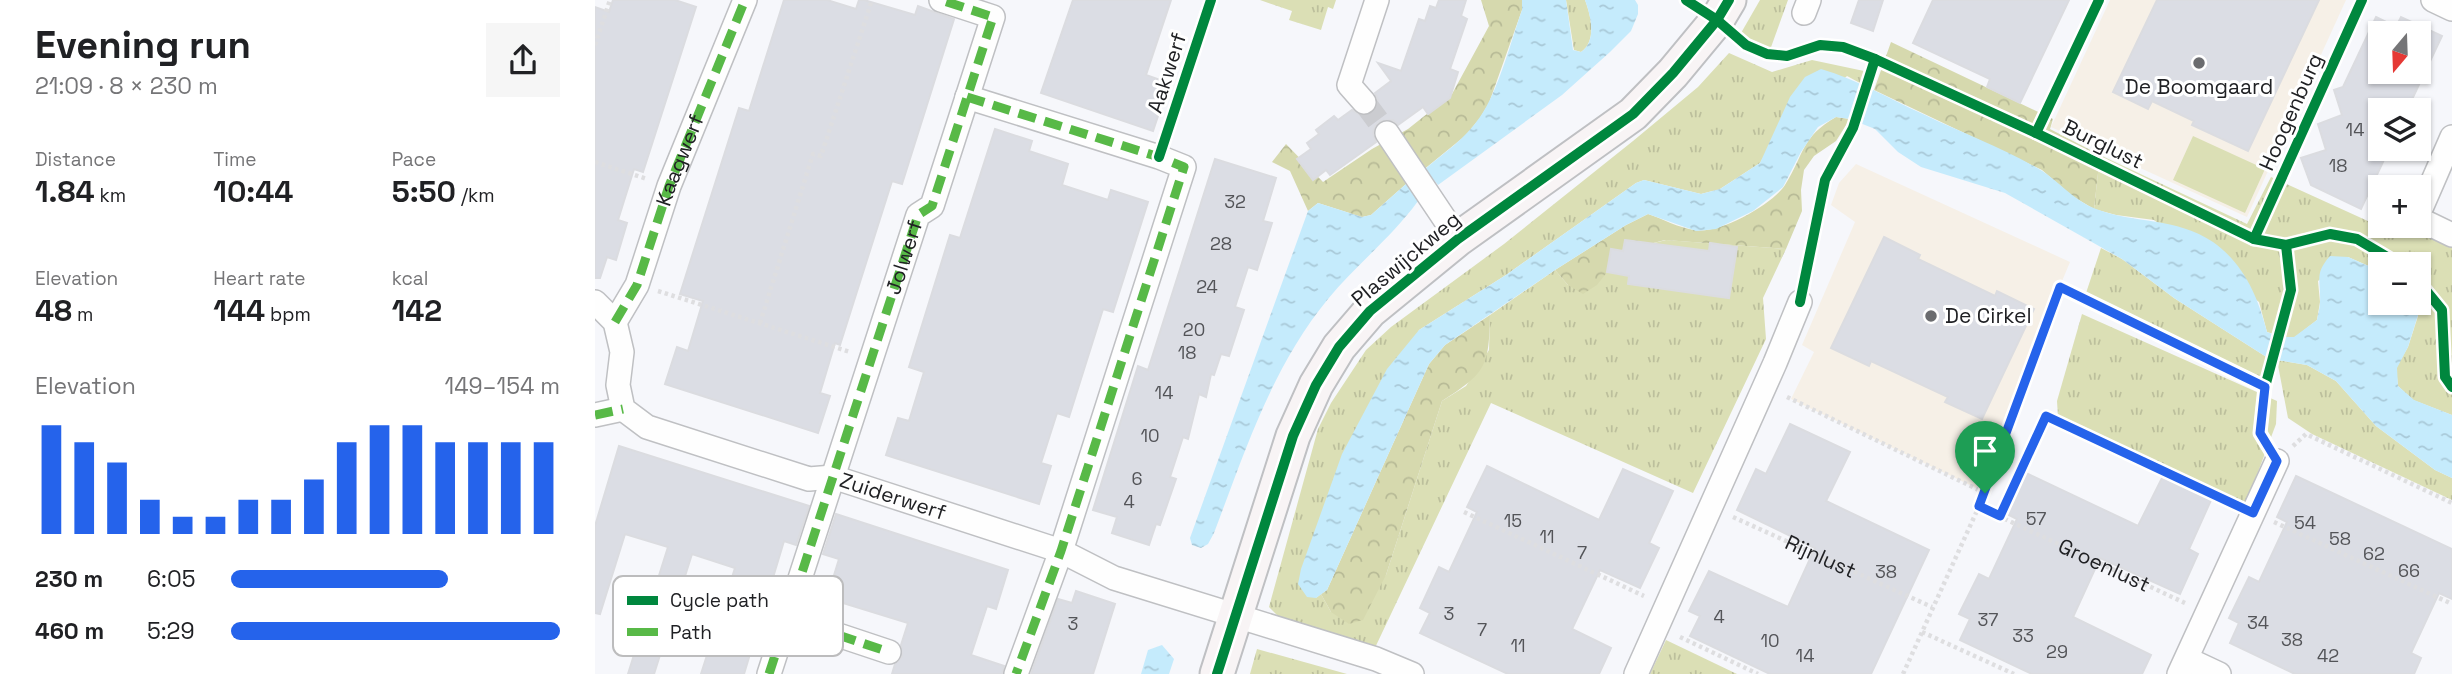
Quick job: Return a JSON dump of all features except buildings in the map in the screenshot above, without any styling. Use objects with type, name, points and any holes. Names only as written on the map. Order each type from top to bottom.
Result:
[{"type":"street","name":"Kaagwerf","points":[[615,322],[637,285],[669,186],[745,0]]},
{"type":"street","name":"Jolwerf","points":[[801,576],[918,215],[932,206],[993,17],[941,0]]},
{"type":"street","points":[[1364,102],[1349,85],[1377,0]]},
{"type":"street","name":"Plaswijckweg","points":[[1217,674],[1293,436],[1316,385],[1339,347],[1370,311],[1458,239],[1633,114],[1673,74],[1717,20],[1729,0]]},
{"type":"street","points":[[2433,0],[2452,9]]},
{"type":"street","points":[[967,97],[1184,167],[1061,551],[1016,674]]},
{"type":"street","points":[[1387,132],[1458,239]]},
{"type":"street","points":[[2431,185],[2452,137]]},
{"type":"street","points":[[2431,225],[2452,235]]},
{"type":"street","points":[[595,302],[615,322],[622,352],[618,385],[623,409],[595,415]]},
{"type":"street","points":[[1636,674],[1800,302]]},
{"type":"street","name":"Zuiderwerf","points":[[623,409],[646,428],[809,480],[833,477],[1061,551],[1114,578],[1376,659],[1412,674]]},
{"type":"street","points":[[2219,674],[2183,667],[2277,461]]},
{"type":"street","points":[[843,637],[889,652]]},
{"type":"street","name":"Jolwerf","points":[[769,674],[775,656]]},
{"type":"path","points":[[595,45],[610,0]]},
{"type":"path","points":[[760,323],[813,154],[821,156],[872,0]]},
{"type":"path","points":[[595,162],[669,186]]},
{"type":"path","points":[[637,285],[870,359]]},
{"type":"path","points":[[1903,674],[1985,493],[2060,287],[2072,293]]},
{"type":"path","points":[[1765,386],[1985,493]]},
{"type":"path","points":[[2000,516],[2046,416],[2452,604]]},
{"type":"path","points":[[2277,461],[2306,435],[2452,503]]},
{"type":"path","points":[[1464,512],[1661,616],[1758,674]]},
{"type":"path","points":[[1921,632],[2014,674]]},
{"type":"shaded area","name":"De Boomgaard","points":[[2110,0],[2346,0],[2247,217],[2051,127]]},
{"type":"shaded area","name":"De Cirkel","points":[[1856,164],[2070,262],[1976,488],[1791,399],[1814,352],[1802,345],[1855,222],[1831,205],[1839,183]]},
{"type":"green space","points":[[1260,0],[1336,0],[1333,9],[1328,7],[1321,30],[1289,20],[1292,11]]},
{"type":"green space","points":[[1481,0],[1522,0],[1522,10],[1489,103],[1480,118],[1465,136],[1371,215],[1362,217],[1318,203],[1308,211],[1290,171],[1272,162],[1286,144],[1323,182],[1408,129],[1452,94],[1489,26]]},
{"type":"green space","points":[[1566,0],[1585,0],[1587,6],[1591,35],[1581,52],[1574,50]]},
{"type":"green space","points":[[1760,0],[1788,0],[1770,50],[1741,33]]},
{"type":"green space","points":[[1891,42],[2053,119],[2050,129],[2100,155],[2094,209],[2072,196],[2042,170],[1874,90]]},
{"type":"green space","points":[[1729,53],[1772,72],[1812,60],[1864,71],[1860,83],[1847,76],[1768,149],[1760,163],[1720,189],[1701,194],[1644,180],[1636,183],[1506,275],[1419,330],[1316,598],[1321,594],[1331,612],[1386,575],[1442,401],[1466,386],[1489,350],[1490,315],[1555,270],[1568,285],[1638,247],[1666,240],[1786,249],[1763,298],[1766,339],[1693,493],[1491,403],[1373,652],[1284,622],[1269,607],[1318,429],[1331,403],[1366,350],[1391,327],[1504,244],[1633,141],[1698,87]]},
{"type":"green space","points":[[1836,117],[1850,119],[1836,141],[1814,156],[1804,170],[1802,211],[1786,249],[1665,240],[1638,247],[1618,258],[1597,285],[1583,294],[1568,285],[1555,270],[1648,214],[1683,227],[1705,230],[1730,223],[1757,209],[1779,193],[1809,139]]},
{"type":"green space","points":[[2193,136],[2265,169],[2245,213],[2173,180]]},
{"type":"green space","points":[[2100,155],[2247,224],[2271,177],[2368,221],[2368,238],[2431,238],[2431,235],[2452,245],[2452,415],[2413,400],[2398,386],[2396,368],[2408,347],[2418,315],[2431,315],[2431,252],[2368,252],[2368,266],[2348,257],[2318,281],[2320,302],[2317,320],[2294,338],[2283,337],[2267,332],[2259,302],[2154,220],[2094,209]]},
{"type":"green space","points":[[2101,248],[2122,259],[2174,298],[2268,358],[2262,378],[2086,293]]},
{"type":"green space","points":[[2082,314],[2277,401],[2276,424],[2246,504],[2058,416],[2057,401]]},
{"type":"green space","points":[[1490,315],[1488,346],[1482,367],[1468,383],[1442,401],[1386,575],[1363,620],[1349,624],[1331,612],[1321,594],[1327,590],[1429,364],[1445,345]]},
{"type":"green space","points":[[2277,360],[2307,365],[2336,381],[2376,426],[2435,470],[2452,478],[2452,500],[2312,434],[2288,418]]},
{"type":"green space","points":[[1666,640],[1737,674],[1650,674]]},
{"type":"green space","points":[[1257,649],[1347,674],[1250,674]]},
{"type":"water","points":[[1522,0],[1566,0],[1573,50],[1581,52],[1591,35],[1591,21],[1585,0],[1635,0],[1638,14],[1631,31],[1562,95],[1438,185],[1425,169],[1468,132],[1487,106],[1509,51],[1522,10]]},
{"type":"water","points":[[1821,69],[1860,84],[2025,161],[2096,209],[2185,228],[2213,242],[2241,271],[2254,294],[2267,332],[2275,335],[2268,358],[2174,298],[2122,259],[2005,193],[1921,167],[1898,152],[1875,129],[1850,119],[1836,117],[1818,127],[1783,187],[1753,211],[1716,229],[1696,231],[1648,214],[1555,270],[1445,345],[1429,364],[1327,590],[1316,598],[1307,597],[1298,584],[1301,569],[1342,454],[1387,369],[1419,330],[1506,275],[1636,183],[1644,180],[1701,194],[1720,189],[1760,163],[1790,97],[1805,77]]},
{"type":"water","points":[[1406,184],[1418,201],[1397,227],[1328,299],[1308,325],[1275,381],[1214,533],[1208,544],[1201,548],[1192,545],[1190,538],[1308,211],[1318,203],[1362,217],[1371,215]]},
{"type":"water","points":[[2330,256],[2348,257],[2368,266],[2368,315],[2418,315],[2408,347],[2397,368],[2398,386],[2414,400],[2452,415],[2452,478],[2435,470],[2376,426],[2336,381],[2307,365],[2277,360],[2283,337],[2294,337],[2317,320],[2320,304],[2319,278]]},
{"type":"water","points":[[1162,645],[1174,659],[1169,674],[1141,674],[1148,650]]},
{"type":"tunnel","points":[[1364,102],[1387,133]]},
{"type":"marked path","points":[[615,322],[637,285],[669,186],[745,0]]},
{"type":"marked path","points":[[801,576],[918,215],[932,206],[993,17],[941,0]]},
{"type":"marked path","points":[[967,97],[1184,167],[1061,551],[1016,674]]},
{"type":"marked path","points":[[595,415],[623,409]]},
{"type":"marked path","points":[[843,637],[889,652]]},
{"type":"marked path","points":[[769,674],[775,656]]},
{"type":"cycle path","name":"Aakwerf","points":[[1159,157],[1211,0]]},
{"type":"cycle path","name":"Burglust","points":[[1686,0],[1717,20],[1746,45],[1767,54],[1787,56],[1820,45],[1843,47],[1875,59],[2036,133],[2254,239],[2286,245],[2330,234],[2357,239],[2379,252]]},
{"type":"cycle path","points":[[1217,674],[1293,436],[1316,385],[1339,347],[1370,311],[1458,239],[1633,114],[1673,73],[1717,20],[1729,0]]},
{"type":"cycle path","points":[[2036,133],[2099,0]]},
{"type":"cycle path","name":"Hoogenburg","points":[[2254,239],[2362,0]]},
{"type":"cycle path","points":[[1800,302],[1825,180],[1853,128],[1875,59]]},
{"type":"cycle path","points":[[2277,461],[2260,433],[2265,387],[2291,290],[2286,245]]},
{"type":"cycle path","points":[[2060,287],[2265,387]]},
{"type":"cycle path","points":[[2431,297],[2442,310],[2445,377],[2452,387]]},
{"type":"place","name":"De Boomgaard","points":[[2199,63]]},
{"type":"place","name":"De Cirkel","points":[[1931,316]]},
{"type":"route","points":[[2060,287],[2265,387],[2260,433],[2277,461],[2253,513],[2046,416],[2000,516],[1979,506],[1985,493],[2060,287]]}]
